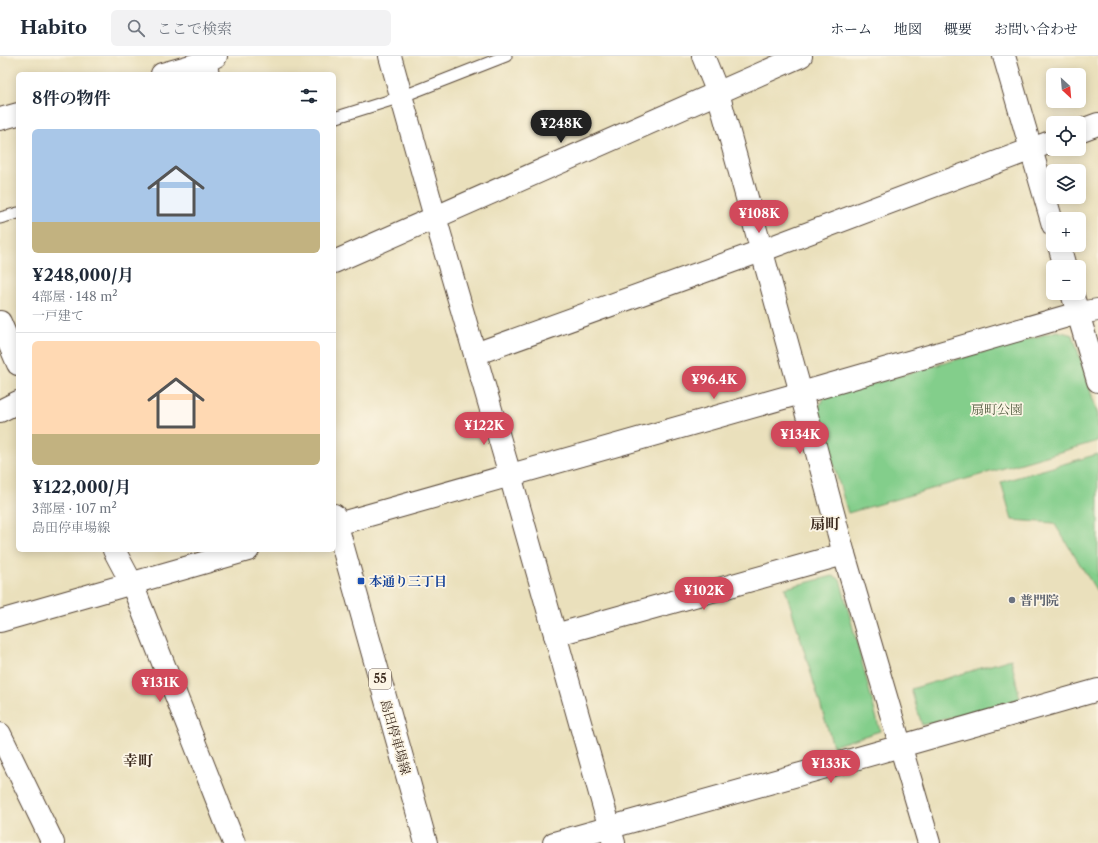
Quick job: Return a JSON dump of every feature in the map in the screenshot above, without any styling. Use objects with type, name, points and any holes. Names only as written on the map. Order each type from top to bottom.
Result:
[{"type":"street","points":[[390,56],[612,835]]},
{"type":"street","points":[[703,56],[718,93],[844,554],[929,843]]},
{"type":"street","points":[[336,261],[801,56]]},
{"type":"street","points":[[1004,56],[1049,212]]},
{"type":"street","points":[[170,72],[208,62]]},
{"type":"street","points":[[0,119],[16,115]]},
{"type":"street","points":[[1086,128],[1098,124]]},
{"type":"street","points":[[475,354],[761,251],[1046,144]]},
{"type":"street","points":[[336,522],[510,475],[801,393],[1083,305],[1098,381]]},
{"type":"street","points":[[0,322],[16,359]]},
{"type":"street","points":[[0,411],[16,403]]},
{"type":"street","name":"島田停車場線","points":[[336,526],[426,843]]},
{"type":"street","points":[[115,552],[132,584],[234,843]]},
{"type":"street","points":[[0,622],[241,552]]},
{"type":"street","points":[[555,635],[844,554]]},
{"type":"street","points":[[554,843],[612,835],[901,746],[1098,690]]},
{"type":"street","points":[[0,734],[53,843]]},
{"type":"lane","points":[[336,117],[401,97],[506,56]]},
{"type":"lane","points":[[0,218],[16,214]]},
{"type":"green space","name":"扇町公園","points":[[1057,331],[1073,335],[1098,415],[1098,441],[848,513],[817,409],[825,397]]},
{"type":"green space","points":[[1098,454],[1098,593],[1054,523],[1012,520],[1001,482]]},
{"type":"green space","points":[[833,576],[840,579],[880,731],[833,746],[785,588]]},
{"type":"green space","points":[[1011,659],[1020,699],[922,725],[911,689]]},
{"type":"place","name":"本通り三丁目","points":[[361,581]]},
{"type":"place","name":"普門院","points":[[1012,600]]},
{"type":"district","name":"扇町","points":[[825,524]]},
{"type":"district","name":"幸町","points":[[138,761]]}]
